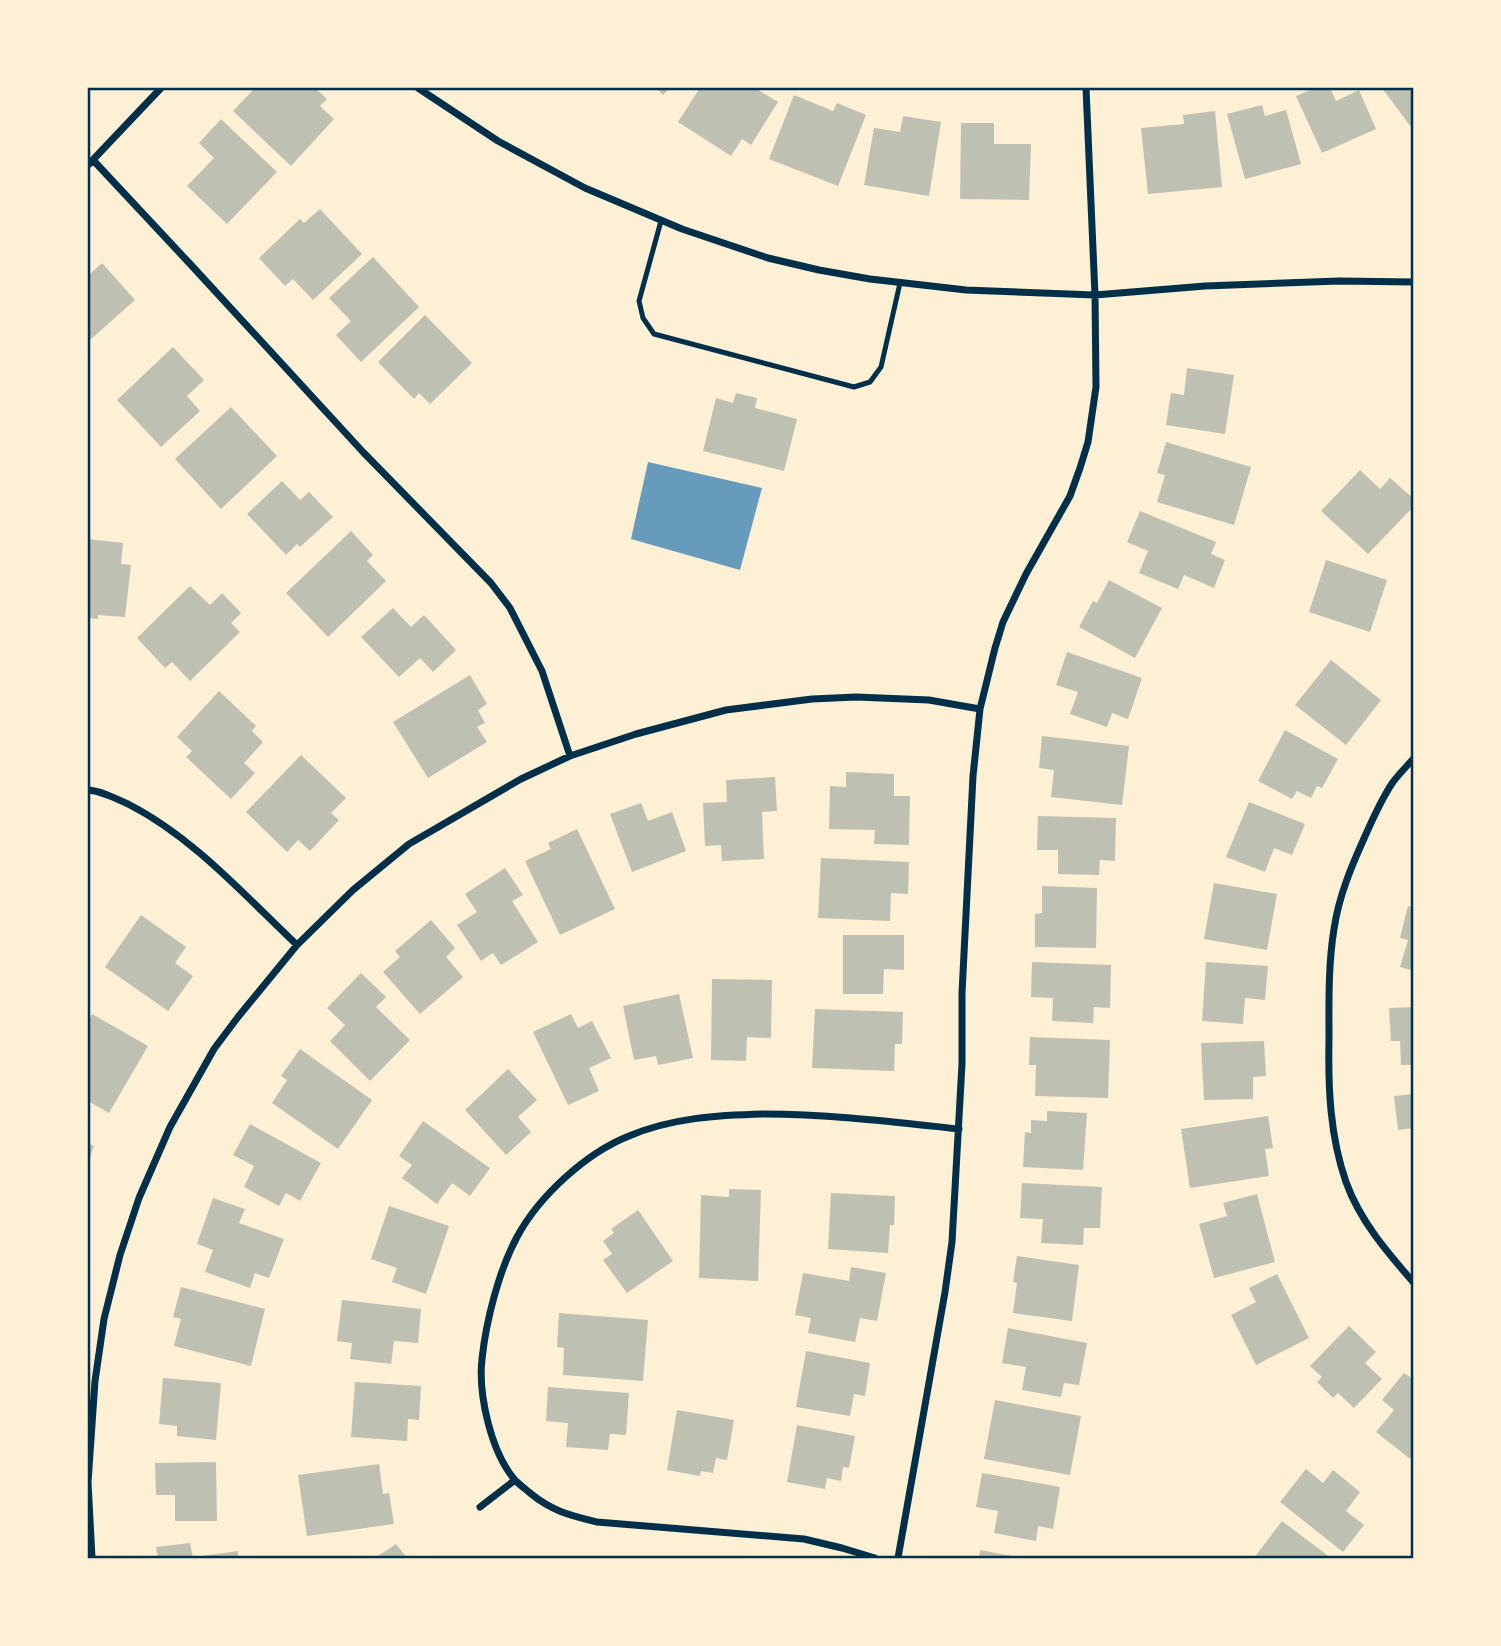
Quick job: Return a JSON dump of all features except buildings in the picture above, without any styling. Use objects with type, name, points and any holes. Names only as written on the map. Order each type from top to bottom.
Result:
[{"type":"street","points":[[161,88],[90,163],[192,265],[363,452],[491,583],[510,608],[542,671],[570,756]]},
{"type":"street","points":[[418,88],[498,141],[585,188],[682,229],[768,258],[819,270],[966,290],[1095,295],[1205,286],[1326,281],[1413,282]]},
{"type":"street","points":[[898,1559],[952,1242],[973,776],[980,709],[1003,622],[1026,573],[1070,496],[1088,442],[1096,387],[1086,88]]},
{"type":"street","points":[[92,1559],[88,1482],[95,1381],[104,1319],[120,1255],[139,1198],[170,1128],[214,1049],[297,945],[354,890],[409,844],[521,779],[570,756],[636,734],[726,710],[812,699],[856,697],[929,700],[980,709]]},
{"type":"street","points":[[1413,758],[1378,806],[1342,893],[1334,929],[1329,976],[1328,1053],[1331,1112],[1338,1154],[1347,1184],[1382,1246],[1413,1283]]},
{"type":"street","points":[[88,790],[117,798],[146,814],[193,847],[297,945]]},
{"type":"street","points":[[875,1559],[804,1539],[597,1522],[564,1514],[545,1504],[515,1480],[502,1461],[488,1427],[481,1361],[488,1322],[500,1280],[517,1237],[533,1213],[579,1165],[629,1135],[680,1120],[728,1115],[828,1116],[959,1129]]},
{"type":"street","points":[[480,1507],[515,1480]]},
{"type":"lane","points":[[662,220],[639,301],[643,318],[654,334],[854,387],[870,382],[881,367],[900,283]]},
{"type":"water","points":[[648,462],[762,488],[740,570],[631,539]]}]
